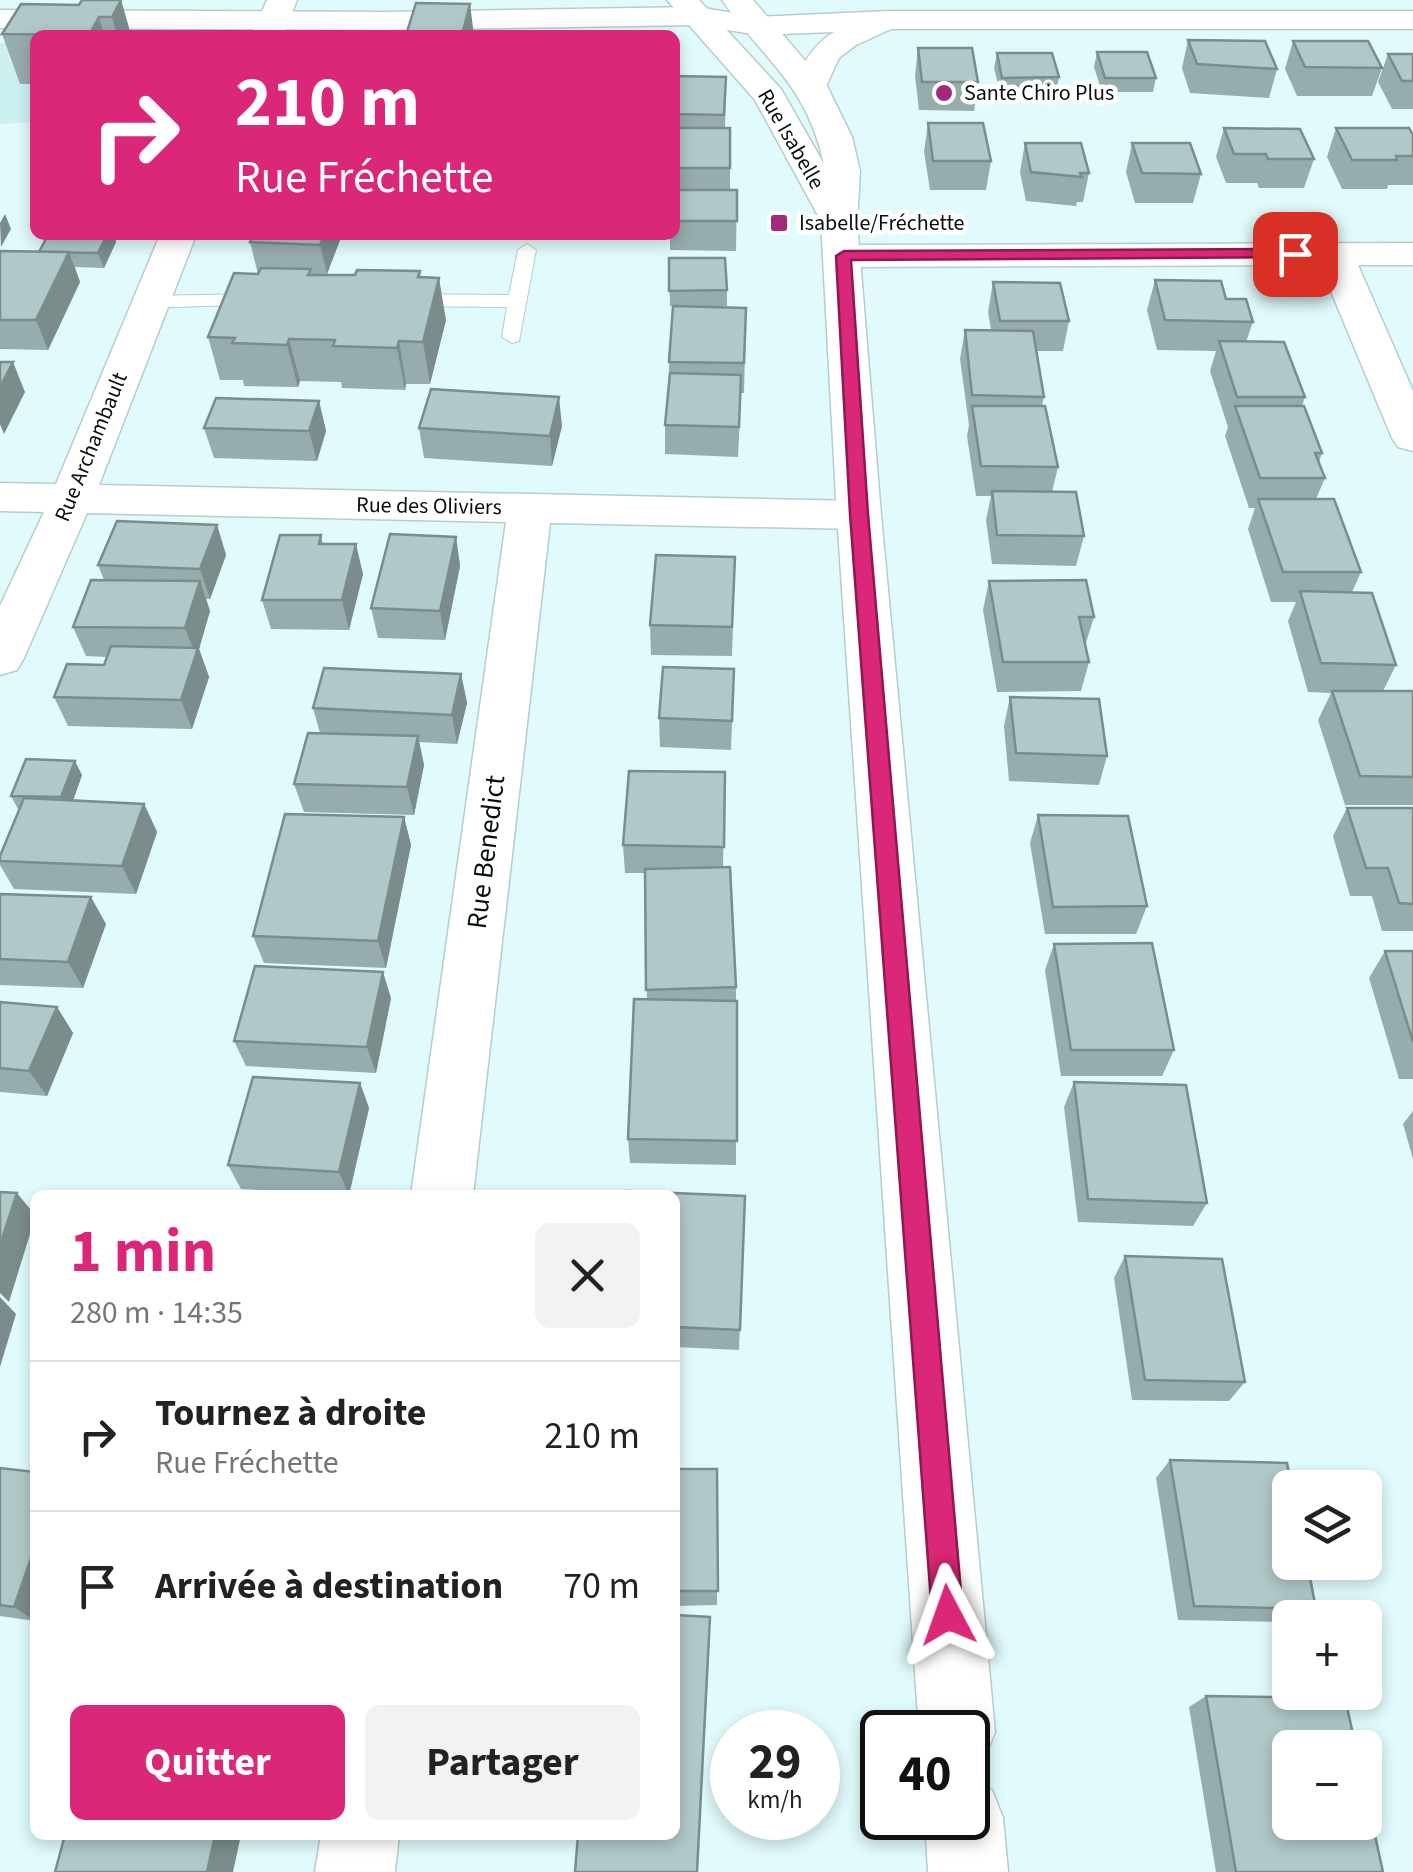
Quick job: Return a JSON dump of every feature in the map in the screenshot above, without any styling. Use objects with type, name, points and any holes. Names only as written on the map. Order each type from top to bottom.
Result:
[{"type":"street","points":[[519,24],[605,0]]},
{"type":"street","points":[[0,20],[275,18],[382,28],[519,24],[689,8],[749,7],[888,20],[1413,20]]},
{"type":"street","name":"Rue Isabelle","points":[[749,7],[811,86],[835,137],[842,171],[841,239],[859,514],[955,1710]]},
{"type":"street","name":"Rue Isabelle","points":[[689,8],[769,96],[841,239]]},
{"type":"street","points":[[811,86],[817,62],[828,48],[888,20]]},
{"type":"street","points":[[841,239],[1413,254]]},
{"type":"street","name":"Rue Archambault","points":[[0,658],[72,498],[176,240]]},
{"type":"street","points":[[1334,254],[1413,438]]},
{"type":"street","name":"Rue des Oliviers","points":[[0,497],[859,514]]},
{"type":"street","name":"Rue Benedict","points":[[443,1190],[530,508]]},
{"type":"street","points":[[356,1872],[359,1840]]},
{"type":"street","points":[[966,1840],[968,1872]]},
{"type":"lane","points":[[512,337],[526,250]]},
{"type":"lane","points":[[148,302],[268,300]]},
{"type":"lane","points":[[384,300],[518,301]]},
{"type":"shaded area","points":[[0,43],[30,43],[30,122],[0,124]]},
{"type":"building","points":[[82,0],[121,0],[112,17],[99,17],[92,30],[2,34],[21,4],[79,5]]},
{"type":"building","points":[[416,3],[470,4],[463,30],[408,30]]},
{"type":"building","points":[[1188,40],[1265,41],[1277,69],[1197,64]]},
{"type":"building","points":[[1293,41],[1368,41],[1382,68],[1305,67]]},
{"type":"building","points":[[918,48],[972,48],[978,82],[922,82]]},
{"type":"building","points":[[1097,52],[1147,52],[1156,78],[1105,78]]},
{"type":"building","points":[[997,53],[1052,53],[1059,77],[1002,78]]},
{"type":"building","points":[[1388,54],[1413,54],[1413,81],[1402,81]]},
{"type":"building","points":[[680,76],[726,77],[724,115],[680,114]]},
{"type":"building","points":[[928,123],[983,123],[991,161],[933,161]]},
{"type":"building","points":[[680,128],[730,128],[730,168],[680,168]]},
{"type":"building","points":[[1224,128],[1300,129],[1314,159],[1234,154]]},
{"type":"building","points":[[1336,128],[1409,128],[1413,156],[1352,160]]},
{"type":"building","points":[[1025,143],[1081,143],[1089,173],[1080,173],[1082,177],[1031,172]]},
{"type":"building","points":[[1132,143],[1190,143],[1201,174],[1142,173]]},
{"type":"building","points":[[680,190],[737,190],[737,221],[680,221]]},
{"type":"building","points":[[45,240],[104,240],[98,253],[39,252]]},
{"type":"building","points":[[251,240],[322,240],[320,245]]},
{"type":"building","points":[[0,251],[69,252],[36,320],[0,320]]},
{"type":"building","points":[[669,258],[725,258],[727,290],[669,291]]},
{"type":"building","points":[[261,268],[311,269],[308,275],[355,275],[357,270],[420,271],[418,277],[439,278],[423,342],[399,341],[397,348],[333,346],[335,340],[289,339],[287,345],[232,343],[235,338],[208,337],[234,273],[258,274]]},
{"type":"building","points":[[1155,280],[1221,281],[1226,299],[1246,299],[1253,322],[1165,320]]},
{"type":"building","points":[[993,282],[1060,283],[1069,321],[1000,321]]},
{"type":"building","points":[[673,306],[746,308],[744,363],[669,362]]},
{"type":"building","points":[[965,330],[1033,331],[1044,397],[972,395]]},
{"type":"building","points":[[1219,341],[1284,342],[1305,397],[1237,397]]},
{"type":"building","points":[[0,362],[13,362],[0,387]]},
{"type":"building","points":[[670,373],[741,375],[739,427],[665,425]]},
{"type":"building","points":[[431,389],[559,397],[550,436],[419,428]]},
{"type":"building","points":[[216,398],[319,401],[309,431],[204,428]]},
{"type":"building","points":[[972,406],[1045,406],[1058,467],[981,466]]},
{"type":"building","points":[[1235,406],[1304,406],[1322,453],[1315,453],[1325,478],[1260,478]]},
{"type":"building","points":[[992,491],[1076,492],[1084,536],[997,535]]},
{"type":"building","points":[[1258,499],[1334,499],[1361,572],[1283,572]]},
{"type":"building","points":[[117,521],[217,525],[200,569],[98,565]]},
{"type":"building","points":[[390,534],[456,537],[440,611],[371,608]]},
{"type":"building","points":[[280,535],[321,535],[319,544],[356,544],[342,600],[262,600]]},
{"type":"building","points":[[656,555],[735,557],[732,627],[650,625]]},
{"type":"building","points":[[91,580],[200,581],[185,628],[73,627]]},
{"type":"building","points":[[1086,580],[1094,617],[1079,617],[1089,662],[1003,662],[989,581]]},
{"type":"building","points":[[1300,591],[1372,593],[1396,665],[1321,663]]},
{"type":"building","points":[[111,646],[198,648],[181,700],[54,697],[67,664],[104,665]]},
{"type":"building","points":[[663,667],[734,669],[732,721],[659,718]]},
{"type":"building","points":[[324,668],[461,674],[452,715],[313,708]]},
{"type":"building","points":[[1332,691],[1413,691],[1413,777],[1360,776]]},
{"type":"building","points":[[1010,697],[1099,699],[1107,756],[1016,753]]},
{"type":"building","points":[[308,733],[418,736],[407,787],[294,784]]},
{"type":"building","points":[[26,759],[75,761],[61,797],[11,796]]},
{"type":"building","points":[[629,771],[725,772],[724,847],[623,845]]},
{"type":"building","points":[[24,798],[144,804],[122,866],[0,861]]},
{"type":"building","points":[[1347,808],[1413,808],[1413,904],[1399,903],[1388,868],[1366,868]]},
{"type":"building","points":[[285,814],[404,817],[378,941],[253,936]]},
{"type":"building","points":[[1038,815],[1128,816],[1147,906],[1053,907]]},
{"type":"building","points":[[730,867],[736,987],[646,990],[645,869]]},
{"type":"building","points":[[0,894],[91,897],[68,962],[0,959]]},
{"type":"building","points":[[1152,943],[1174,1050],[1071,1050],[1054,944]]},
{"type":"building","points":[[1385,951],[1413,951],[1413,1042]]},
{"type":"building","points":[[255,966],[383,972],[367,1047],[234,1041]]},
{"type":"building","points":[[634,999],[737,1001],[737,1141],[628,1139]]},
{"type":"building","points":[[0,1002],[57,1007],[29,1071],[0,1068]]},
{"type":"building","points":[[253,1077],[360,1083],[339,1172],[228,1165]]},
{"type":"building","points":[[1074,1082],[1186,1085],[1207,1203],[1088,1199]]},
{"type":"building","points":[[0,1192],[17,1193],[0,1245]]},
{"type":"building","points":[[680,1193],[745,1196],[740,1330],[680,1327]]},
{"type":"building","points":[[1125,1256],[1222,1259],[1245,1382],[1145,1380]]},
{"type":"building","points":[[1170,1460],[1287,1463],[1288,1470],[1272,1470],[1272,1580],[1310,1580],[1314,1600],[1272,1600],[1272,1608],[1194,1606]]},
{"type":"building","points":[[0,1468],[30,1471],[30,1561],[14,1607],[0,1605]]},
{"type":"building","points":[[680,1469],[717,1469],[718,1591],[680,1591]]},
{"type":"building","points":[[680,1615],[710,1617],[697,1872],[575,1872],[578,1840],[680,1840]]},
{"type":"building","points":[[1206,1696],[1272,1697],[1272,1710],[1348,1710],[1352,1730],[1272,1730],[1272,1840],[1376,1840],[1383,1872],[1236,1872]]},
{"type":"building","points":[[64,1840],[214,1840],[207,1872],[55,1872]]},
{"type":"place","name":"Sante Chiro Plus","points":[[944,93]]},
{"type":"place","name":"Isabelle/Fréchette","points":[[779,223]]},
{"type":"route","points":[[948,1615],[859,514],[844,256],[1295,254]]}]
